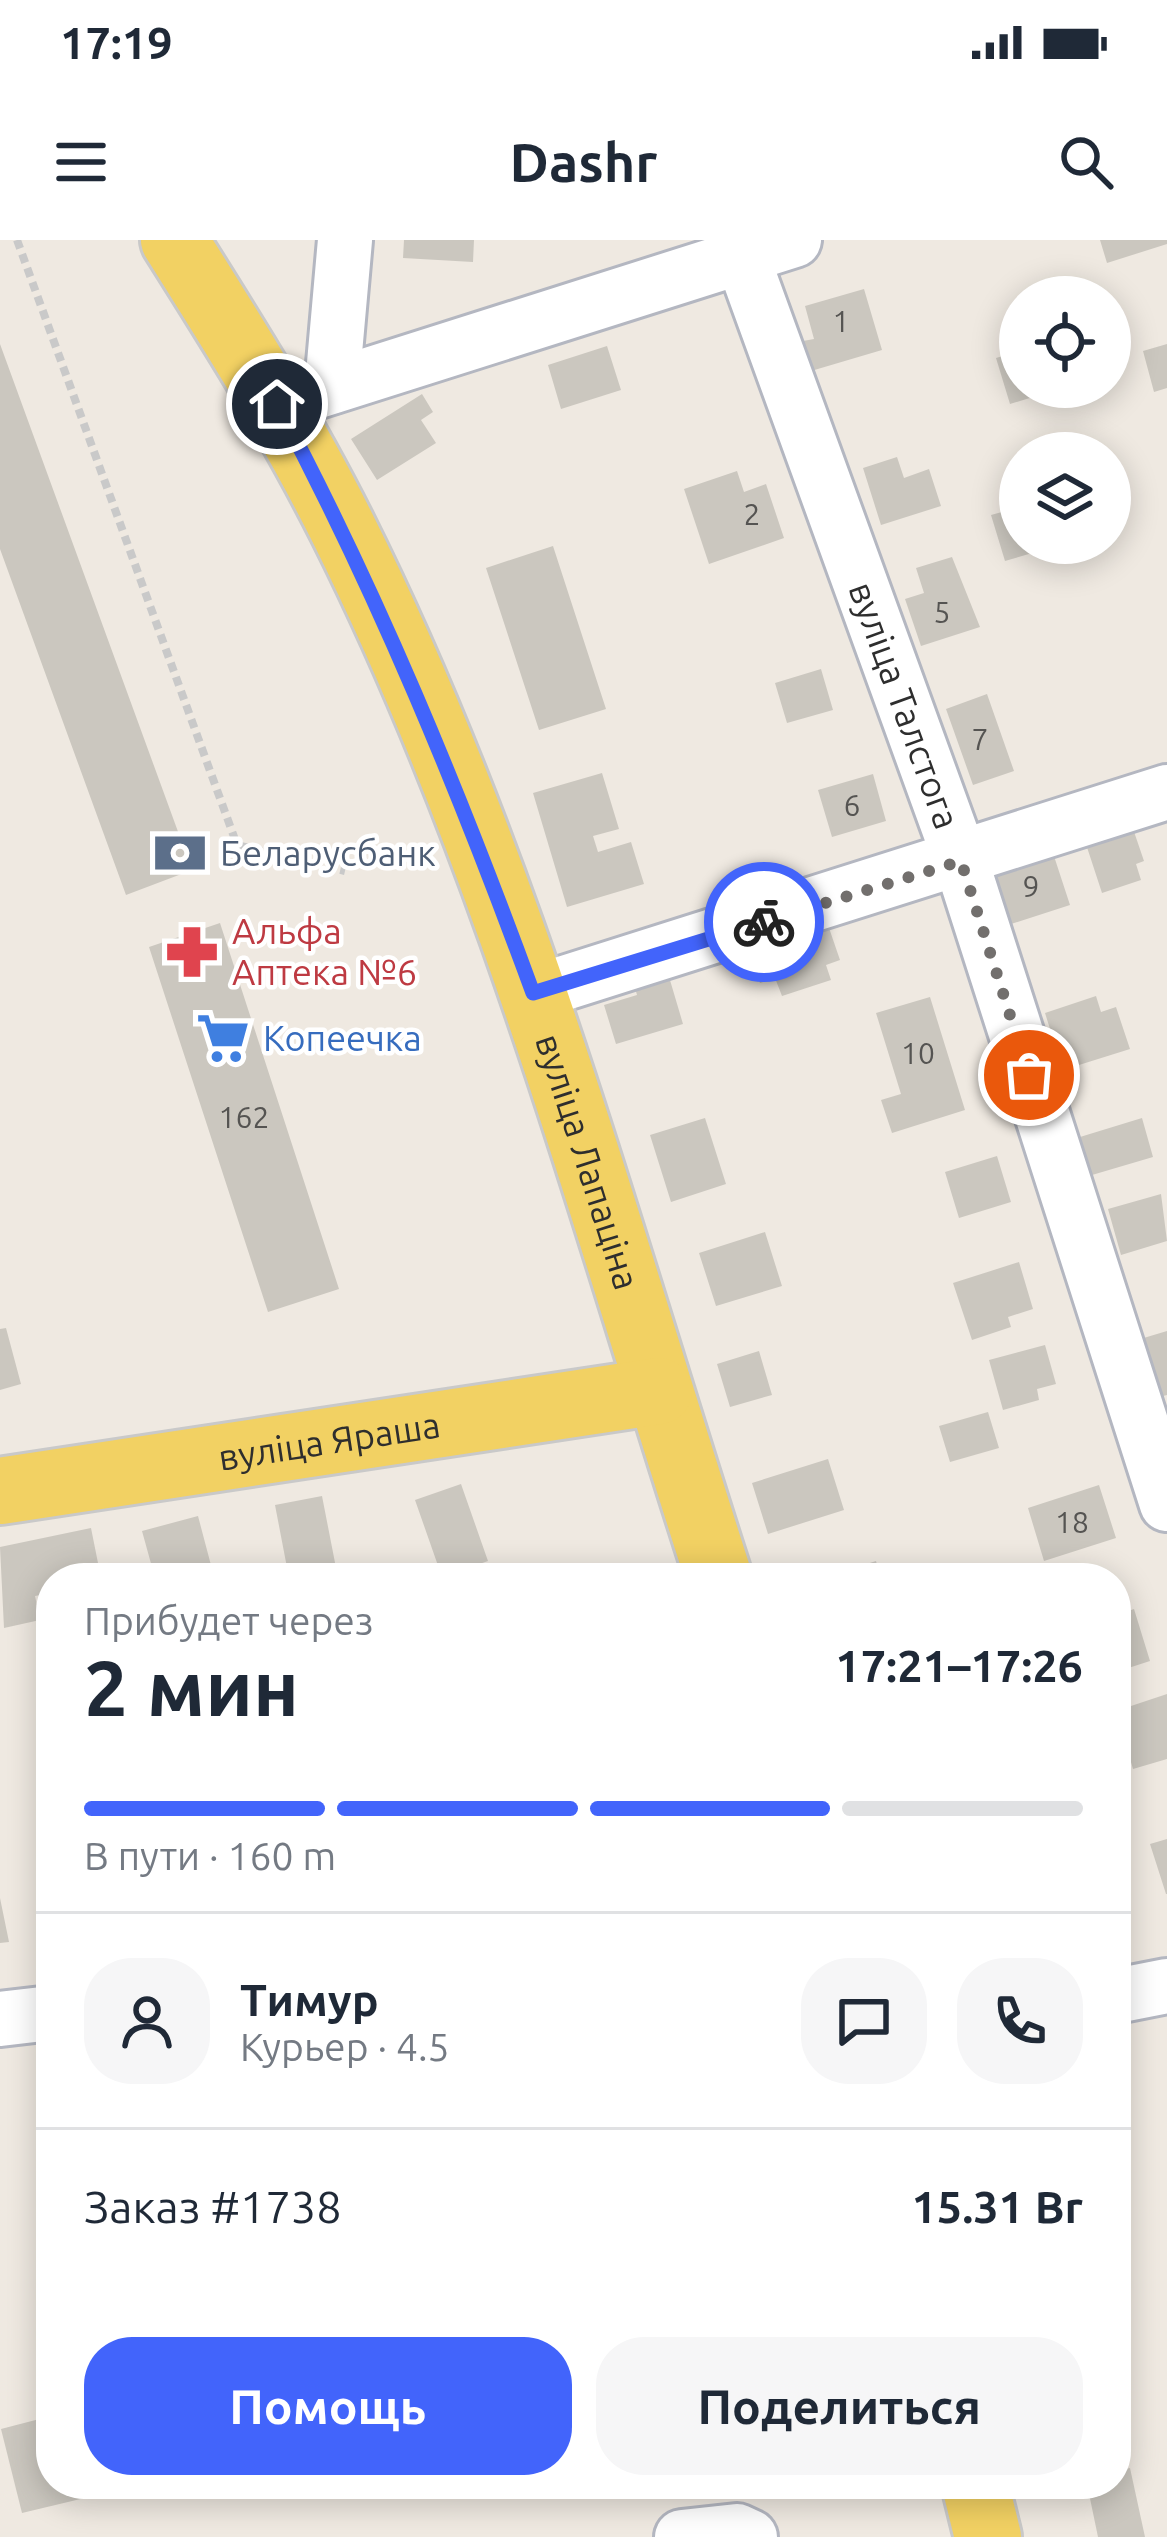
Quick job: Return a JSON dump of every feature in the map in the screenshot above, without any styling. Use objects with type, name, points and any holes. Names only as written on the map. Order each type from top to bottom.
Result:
[{"type":"main road","name":"вуліца Лапаціна","points":[[174,240],[305,395],[345,533],[473,825],[533,993],[714,1563]]},
{"type":"main road","name":"вуліца Яраша","points":[[0,1491],[659,1391]]},
{"type":"main road","points":[[979,2499],[988,2537]]},
{"type":"street","points":[[305,395],[345,240]]},
{"type":"street","points":[[305,395],[794,240]]},
{"type":"street","name":"вуліца Талстога","points":[[741,254],[961,861],[1167,1504]]},
{"type":"street","points":[[533,993],[1167,792]]},
{"type":"street","points":[[1131,1993],[1167,1987]]},
{"type":"street","points":[[0,2019],[36,2015]]},
{"type":"street","points":[[682,2537],[737,2531],[750,2537]]},
{"type":"path","points":[[17,240],[237,845],[345,871]]},
{"type":"building","points":[[404,240],[474,240],[473,262],[403,258]]},
{"type":"building","points":[[1100,240],[1167,240],[1167,244],[1107,263]]},
{"type":"building","points":[[864,289],[882,350],[811,371],[803,341],[814,339],[805,306]]},
{"type":"building","points":[[0,344],[192,870],[126,895],[0,549]]},
{"type":"building","points":[[1167,344],[1167,388],[1154,392],[1143,351]]},
{"type":"building","points":[[607,346],[621,390],[561,409],[548,365]]},
{"type":"building","points":[[422,394],[433,412],[421,420],[436,443],[377,480],[351,439]]},
{"type":"building","points":[[897,457],[904,478],[929,469],[941,506],[881,525],[863,468]]},
{"type":"building","points":[[737,471],[744,492],[766,484],[784,538],[709,564],[684,489]]},
{"type":"building","points":[[999,513],[999,541],[991,515]]},
{"type":"building","points":[[553,546],[606,709],[539,730],[486,568]]},
{"type":"building","points":[[952,557],[980,627],[921,646],[905,599],[924,593],[916,568]]},
{"type":"building","points":[[821,669],[833,710],[787,723],[775,683]]},
{"type":"building","points":[[987,694],[1014,771],[973,785],[946,709]]},
{"type":"building","points":[[602,773],[619,829],[593,836],[598,852],[631,842],[644,884],[567,907],[533,793]]},
{"type":"building","points":[[873,774],[886,821],[832,837],[818,790]]},
{"type":"building","points":[[1129,817],[1144,861],[1136,864],[1141,880],[1102,893],[1082,832]]},
{"type":"building","points":[[1052,850],[1070,905],[1011,924],[992,869]]},
{"type":"building","points":[[220,923],[339,1289],[268,1312],[149,947]]},
{"type":"building","points":[[828,925],[840,960],[826,965],[831,980],[782,996],[775,978],[760,983],[749,951]]},
{"type":"building","points":[[667,970],[683,1024],[616,1044],[604,1005],[637,995],[633,981]]},
{"type":"building","points":[[1096,996],[1101,1012],[1116,1007],[1130,1049],[1063,1070],[1045,1013]]},
{"type":"building","points":[[930,997],[965,1110],[892,1133],[881,1100],[901,1094],[876,1013]]},
{"type":"building","points":[[705,1118],[726,1184],[671,1202],[650,1135]]},
{"type":"building","points":[[1142,1118],[1153,1157],[1092,1175],[1080,1137]]},
{"type":"building","points":[[997,1156],[1011,1202],[959,1218],[945,1172]]},
{"type":"building","points":[[1161,1194],[1167,1241],[1121,1255],[1108,1209]]},
{"type":"building","points":[[765,1232],[782,1286],[716,1306],[699,1253]]},
{"type":"building","points":[[1019,1262],[1033,1309],[1008,1317],[1011,1327],[972,1340],[953,1283]]},
{"type":"building","points":[[6,1328],[21,1384],[0,1390],[0,1329]]},
{"type":"building","points":[[1167,1331],[1167,1395],[1155,1398],[1137,1340]]},
{"type":"building","points":[[1045,1345],[1056,1384],[1037,1389],[1039,1400],[1003,1410],[989,1360]]},
{"type":"building","points":[[759,1351],[772,1395],[730,1407],[717,1364]]},
{"type":"building","points":[[988,1412],[999,1448],[950,1462],[939,1426]]},
{"type":"building","points":[[828,1459],[844,1510],[768,1534],[752,1483]]},
{"type":"building","points":[[461,1484],[488,1561],[437,1563],[415,1500]]},
{"type":"building","points":[[1099,1485],[1116,1538],[1044,1561],[1028,1508]]},
{"type":"building","points":[[322,1496],[335,1563],[286,1563],[275,1505]]},
{"type":"building","points":[[198,1516],[210,1563],[151,1563],[142,1531]]},
{"type":"building","points":[[91,1528],[98,1563],[36,1563],[36,1621],[4,1628],[0,1547]]},
{"type":"building","points":[[1131,1610],[1150,1661],[1131,1667]]},
{"type":"building","points":[[1167,1694],[1167,1759],[1133,1769],[1131,1706]]},
{"type":"building","points":[[1167,1839],[1167,1894],[1166,1894],[1150,1844]]},
{"type":"building","points":[[0,1898],[9,1942],[0,1943]]},
{"type":"building","points":[[36,2420],[36,2499],[80,2499],[22,2513],[1,2429]]},
{"type":"building","points":[[1131,2473],[1145,2537],[1098,2537],[1090,2499],[1131,2499]]},
{"type":"way so far","points":[[764,922],[961,861],[1029,1075]]},
{"type":"place","name":"Беларусбанк","points":[[180,853]]},
{"type":"place","name":"Альфа Аптека №6","points":[[192,952]]},
{"type":"place","name":"Копеечка","points":[[223,1038]]},
{"type":"route","points":[[277,404],[345,533],[473,825],[533,993],[764,922]]}]
